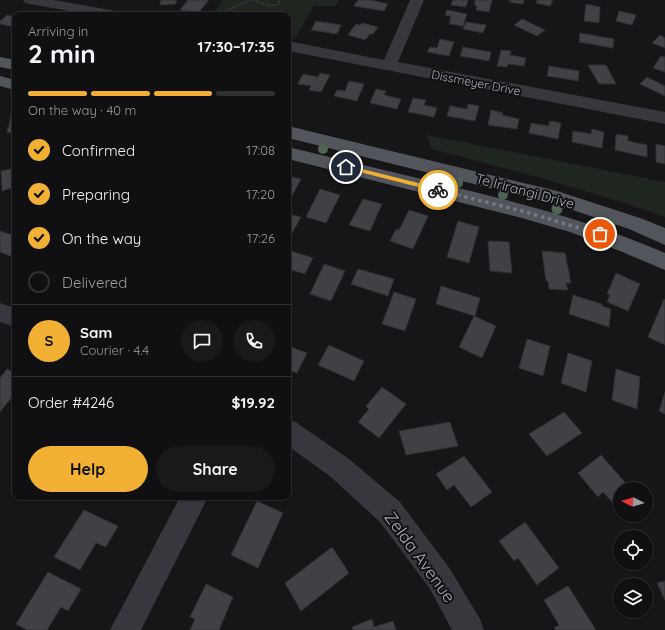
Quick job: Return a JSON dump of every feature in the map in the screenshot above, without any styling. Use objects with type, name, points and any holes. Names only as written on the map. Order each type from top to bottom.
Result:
[{"type":"main road","points":[[0,62],[12,64]]},
{"type":"main road","points":[[0,81],[12,84]]},
{"type":"main road","name":"Te Irirangi Drive","points":[[291,133],[557,198],[636,224],[665,237]]},
{"type":"main road","name":"Te Irirangi Drive","points":[[291,154],[522,211],[575,226],[628,245],[665,262]]},
{"type":"street","points":[[30,0],[49,2],[101,12]]},
{"type":"street","points":[[389,66],[417,0]]},
{"type":"street","name":"Dissmeyer Drive","points":[[291,47],[665,118]]},
{"type":"street","points":[[0,312],[12,317]]},
{"type":"street","name":"Zelda Avenue","points":[[291,433],[340,468],[390,512],[440,579],[469,630]]},
{"type":"street","points":[[125,630],[193,500]]},
{"type":"path","points":[[222,12],[252,0],[268,6],[277,5],[281,0]]},
{"type":"shaded area","points":[[223,0],[339,0],[335,6],[314,6],[296,37],[291,36],[291,12],[214,12]]},
{"type":"shaded area","points":[[427,135],[665,182],[665,217],[549,180],[431,149]]},
{"type":"building","points":[[161,0],[176,0],[176,4],[160,5]]},
{"type":"building","points":[[188,0],[209,0],[199,12],[180,10]]},
{"type":"building","points":[[358,0],[371,0],[388,4],[384,11],[354,6]]},
{"type":"building","points":[[453,0],[468,0],[466,7],[451,5]]},
{"type":"building","points":[[475,0],[492,0],[489,12],[476,10],[477,6],[475,6]]},
{"type":"building","points":[[510,0],[524,0],[523,4],[509,2]]},
{"type":"building","points":[[537,0],[553,0],[550,6],[536,3]]},
{"type":"building","points":[[586,4],[600,7],[599,23],[584,21]]},
{"type":"building","points":[[447,10],[467,14],[463,26],[449,24],[451,16],[445,15]]},
{"type":"building","points":[[619,11],[636,15],[632,25],[616,21]]},
{"type":"building","points":[[7,15],[12,16],[12,26],[0,24],[0,21]]},
{"type":"building","points":[[522,19],[545,30],[537,36],[514,25]]},
{"type":"building","points":[[316,21],[341,25],[337,34],[311,30]]},
{"type":"building","points":[[466,22],[486,25],[483,33],[463,29]]},
{"type":"building","points":[[362,23],[378,27],[373,34],[370,34],[365,40],[348,35],[356,24],[360,25]]},
{"type":"building","points":[[580,33],[614,39],[613,48],[579,42]]},
{"type":"building","points":[[660,35],[665,38],[665,48],[652,43]]},
{"type":"building","points":[[440,39],[454,42],[449,56],[427,52],[430,47],[437,48]]},
{"type":"building","points":[[463,47],[491,52],[489,61],[460,56]]},
{"type":"building","points":[[501,50],[511,51],[510,55],[526,58],[524,66],[508,64],[507,67],[497,66]]},
{"type":"building","points":[[661,56],[665,57],[665,72],[653,68]]},
{"type":"building","points":[[588,65],[606,65],[616,84],[599,84]]},
{"type":"building","points":[[549,66],[579,71],[578,81],[547,76]]},
{"type":"building","points":[[320,73],[330,75],[321,92],[309,90],[311,86],[298,84],[303,74],[318,77]]},
{"type":"building","points":[[647,77],[665,86],[665,96],[640,84]]},
{"type":"building","points":[[349,81],[364,84],[357,101],[334,96],[337,90],[345,91]]},
{"type":"building","points":[[376,89],[386,91],[384,95],[401,99],[397,109],[370,103]]},
{"type":"building","points":[[413,98],[426,100],[424,105],[437,108],[434,117],[408,112]]},
{"type":"building","points":[[468,104],[479,106],[475,121],[447,116],[450,106],[467,109]]},
{"type":"building","points":[[491,110],[503,113],[502,115],[519,119],[517,129],[488,125]]},
{"type":"building","points":[[12,113],[12,132],[7,133]]},
{"type":"building","points":[[549,121],[561,123],[558,139],[529,133],[531,123],[549,126]]},
{"type":"building","points":[[592,129],[604,132],[602,148],[572,142],[573,131],[591,134]]},
{"type":"building","points":[[616,134],[628,136],[628,141],[647,145],[647,157],[615,150]]},
{"type":"building","points":[[656,144],[665,146],[665,164],[656,162]]},
{"type":"building","points":[[12,169],[12,188],[2,191],[1,171]]},
{"type":"building","points":[[291,177],[301,179],[291,197]]},
{"type":"building","points":[[320,189],[340,195],[326,223],[306,217]]},
{"type":"building","points":[[363,199],[382,204],[370,231],[349,225]]},
{"type":"building","points":[[409,210],[428,216],[413,249],[390,241],[396,229],[399,230]]},
{"type":"building","points":[[291,215],[301,217],[292,233]]},
{"type":"building","points":[[458,221],[479,227],[469,263],[447,257]]},
{"type":"building","points":[[0,231],[12,235],[12,254],[10,256],[0,252]]},
{"type":"building","points":[[488,241],[509,242],[512,273],[490,271]]},
{"type":"building","points":[[291,251],[313,258],[305,274],[291,270]]},
{"type":"building","points":[[542,251],[565,253],[571,283],[566,283],[568,290],[549,289],[548,281],[546,281]]},
{"type":"building","points":[[324,264],[345,271],[331,301],[310,294]]},
{"type":"building","points":[[358,269],[394,279],[388,296],[351,284]]},
{"type":"building","points":[[616,273],[640,284],[628,311],[607,302],[610,295],[607,294]]},
{"type":"building","points":[[441,286],[480,298],[475,316],[436,304]]},
{"type":"building","points":[[394,292],[416,299],[405,331],[382,324]]},
{"type":"building","points":[[573,295],[602,304],[602,306],[611,309],[609,327],[569,314]]},
{"type":"building","points":[[664,299],[665,300],[665,345],[648,337]]},
{"type":"building","points":[[474,316],[496,326],[482,358],[459,347]]},
{"type":"building","points":[[527,339],[550,346],[543,376],[519,368]]},
{"type":"building","points":[[329,345],[364,361],[354,381],[318,365]]},
{"type":"building","points":[[291,347],[307,353],[297,373],[291,371]]},
{"type":"building","points":[[568,353],[592,361],[586,392],[561,383]]},
{"type":"building","points":[[7,369],[12,372],[12,397],[0,412],[0,378]]},
{"type":"building","points":[[616,369],[640,377],[637,409],[612,400]]},
{"type":"building","points":[[382,387],[406,404],[379,438],[358,422],[369,409],[366,406]]},
{"type":"building","points":[[665,392],[665,414],[659,411]]},
{"type":"building","points":[[564,412],[582,433],[547,456],[529,434]]},
{"type":"building","points":[[450,422],[458,446],[406,455],[399,431]]},
{"type":"building","points":[[601,455],[625,482],[613,482],[613,503],[603,492],[598,497],[578,473]]},
{"type":"building","points":[[464,456],[492,492],[471,507],[454,485],[447,490],[436,474]]},
{"type":"building","points":[[257,501],[283,513],[258,568],[231,555]]},
{"type":"building","points":[[84,510],[118,526],[106,547],[96,543],[80,570],[54,557]]},
{"type":"building","points":[[525,522],[559,568],[537,585],[518,558],[514,561],[499,541]]},
{"type":"building","points":[[332,547],[349,573],[301,611],[285,583]]},
{"type":"building","points":[[48,572],[81,589],[68,611],[61,607],[47,630],[27,630],[16,624]]},
{"type":"building","points":[[665,581],[665,600],[657,583]]},
{"type":"building","points":[[206,584],[233,597],[219,630],[190,630],[195,619],[190,617]]},
{"type":"building","points":[[568,586],[596,630],[556,630],[554,628],[559,625],[544,600]]},
{"type":"building","points":[[372,619],[374,627],[393,621],[396,630],[353,630],[352,627]]},
{"type":"way so far","points":[[438,190],[522,211],[600,234]]},
{"type":"route","points":[[346,167],[438,190]]}]
